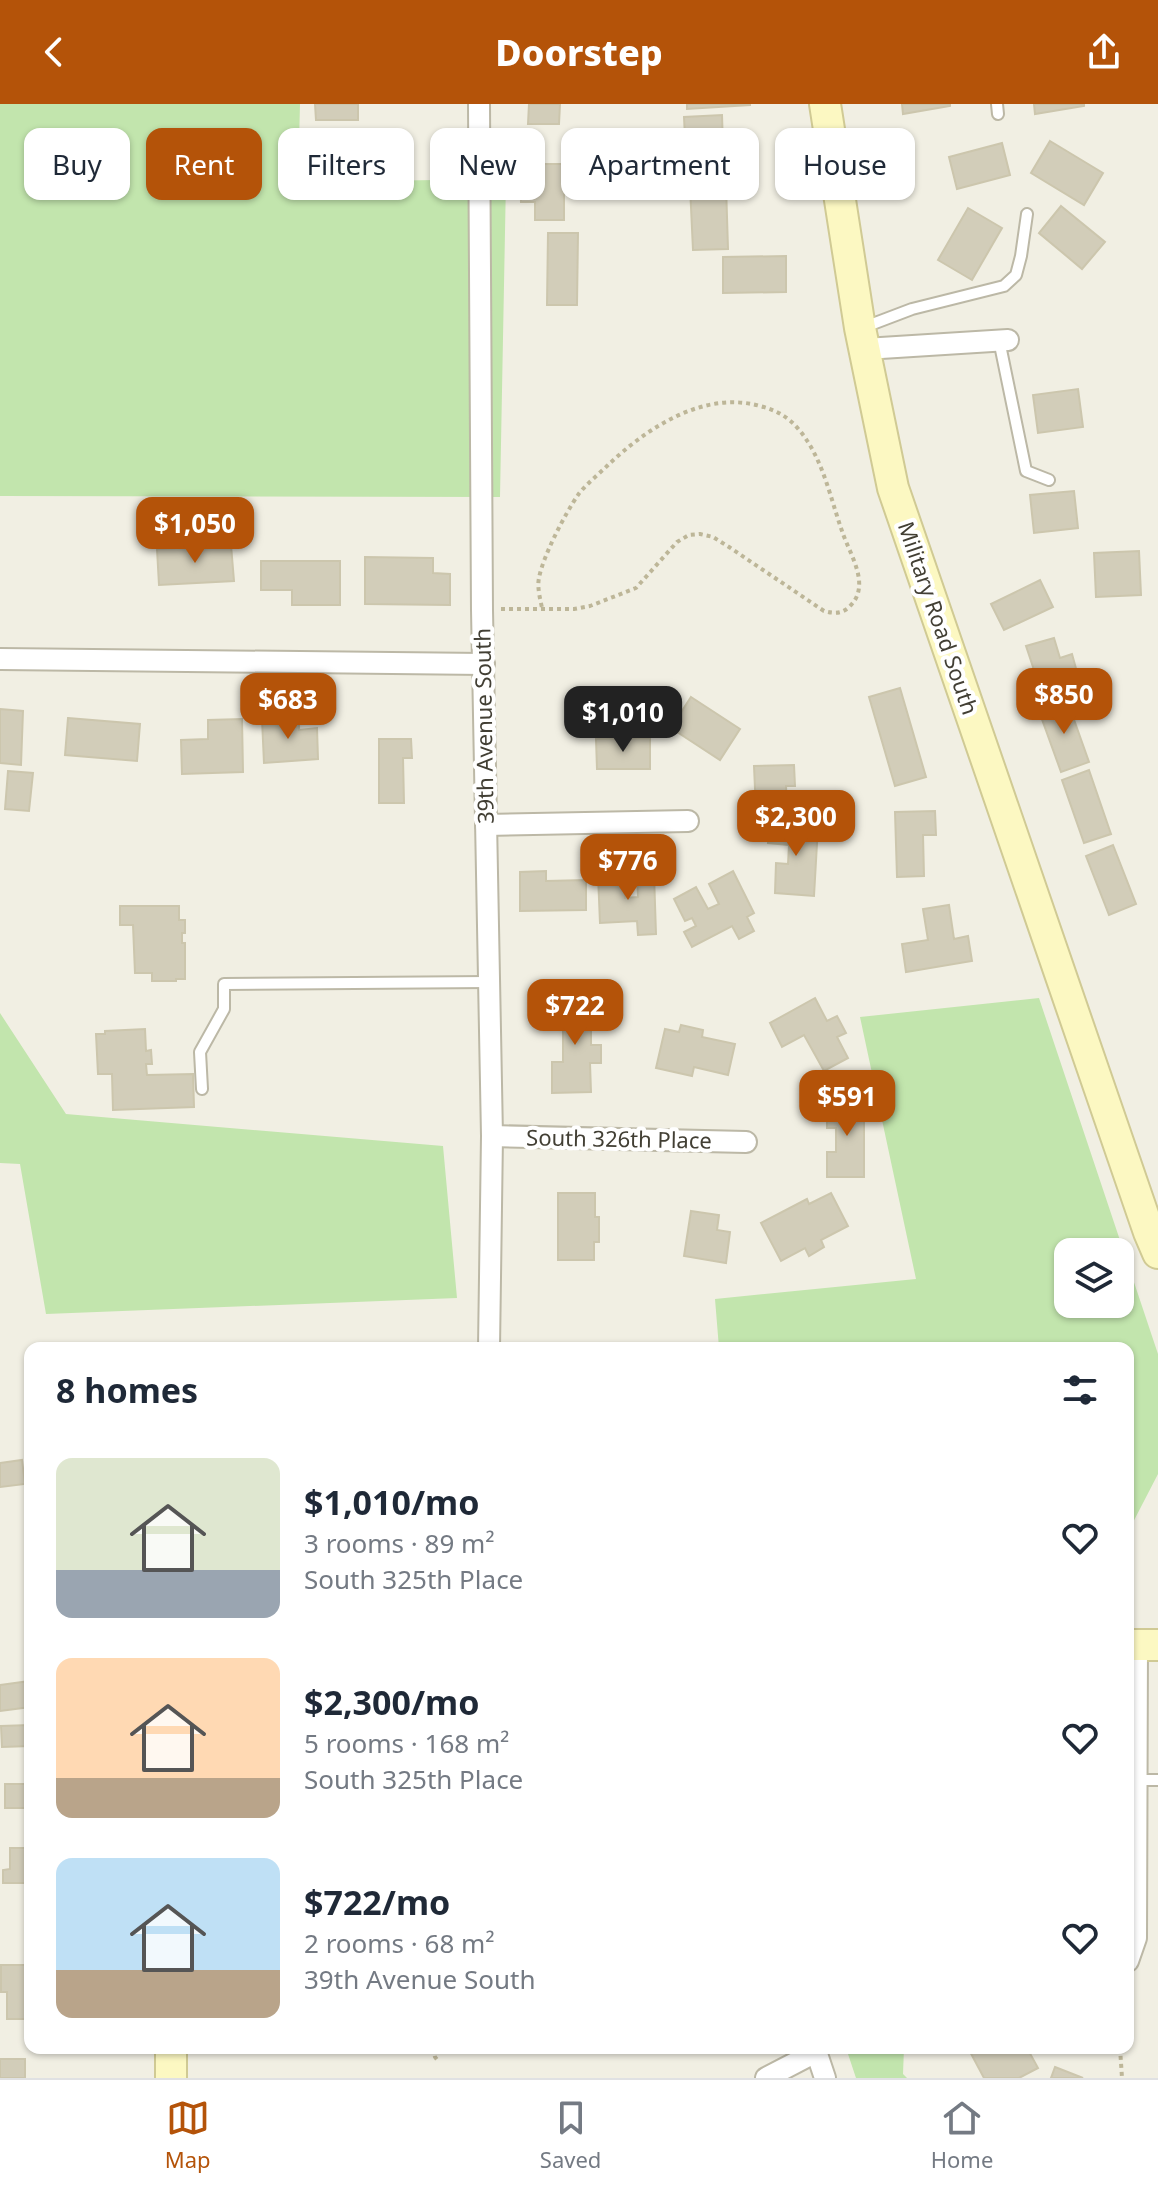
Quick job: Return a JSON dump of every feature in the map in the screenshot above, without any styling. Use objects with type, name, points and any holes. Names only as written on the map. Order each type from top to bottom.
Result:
[{"type":"main road","name":"Military Road South","points":[[825,104],[862,339],[893,488],[1155,1238]]},
{"type":"main road","points":[[171,2054],[171,2078]]},
{"type":"street","name":"39th Avenue South","points":[[479,104],[482,610],[492,1136],[489,1342]]},
{"type":"street","points":[[862,339],[1004,340]]},
{"type":"street","points":[[0,659],[484,664]]},
{"type":"street","points":[[486,825],[688,821]]},
{"type":"street","name":"South 326th Place","points":[[492,1136],[746,1142]]},
{"type":"street","points":[[1134,1750],[1141,1645]]},
{"type":"street","points":[[1134,1859],[1134,1944]]},
{"type":"street","points":[[766,2078],[808,2054]]},
{"type":"street","points":[[816,2054],[825,2078]]},
{"type":"lane","points":[[862,339],[912,309],[1004,286],[1016,275],[1027,214]]},
{"type":"lane","points":[[1004,340],[1026,471],[1049,480]]},
{"type":"lane","points":[[202,1089],[200,1052],[224,1009],[224,984],[489,982]]},
{"type":"lane","points":[[1134,1780],[1158,1780]]},
{"type":"path","points":[[482,610],[574,609],[590,606],[636,588],[677,542],[689,535],[700,534],[713,537],[824,611],[835,614],[846,610],[855,601],[860,589],[858,574],[824,476],[801,431],[789,418],[776,411],[741,401],[723,401],[691,410],[657,427],[615,459],[579,493],[541,570],[538,580],[542,608]]},
{"type":"path","points":[[434,2054],[439,2062]]},
{"type":"path","points":[[1120,2054],[1122,2078]]},
{"type":"green space","points":[[0,104],[300,104],[299,128],[278,128],[278,200],[414,200],[414,180],[430,180],[430,200],[506,200],[500,497],[0,496]]},
{"type":"green space","points":[[1039,998],[1119,1238],[1054,1238],[1054,1318],[1134,1318],[1134,1282],[1158,1354],[1158,1474],[1134,1520],[1134,1342],[719,1342],[715,1299],[916,1279],[860,1017]]},
{"type":"green space","points":[[0,1013],[66,1114],[443,1146],[457,1298],[46,1314],[20,1164],[0,1163]]},
{"type":"green space","points":[[848,2054],[904,2054],[903,2074],[907,2078],[856,2078]]},
{"type":"building","points":[[315,104],[358,104],[358,120],[316,120]]},
{"type":"building","points":[[529,104],[560,104],[559,124],[528,124]]},
{"type":"building","points":[[687,104],[750,104],[750,105],[687,109]]},
{"type":"building","points":[[902,104],[950,104],[950,106],[903,114]]},
{"type":"building","points":[[1034,104],[1084,104],[1084,106],[1035,114]]},
{"type":"building","points":[[722,115],[722,128],[685,128],[684,117]]},
{"type":"building","points":[[1050,141],[1103,173],[1084,205],[1031,173]]},
{"type":"building","points":[[1002,143],[1010,175],[957,189],[949,157]]},
{"type":"building","points":[[545,164],[561,164],[564,220],[535,220],[535,202],[521,202],[545,200]]},
{"type":"building","points":[[691,200],[726,200],[728,249],[693,250]]},
{"type":"building","points":[[1061,206],[1105,242],[1082,269],[1039,233]]},
{"type":"building","points":[[968,208],[1002,228],[972,280],[938,260]]},
{"type":"building","points":[[548,233],[578,233],[577,305],[547,305]]},
{"type":"building","points":[[786,256],[786,292],[723,293],[723,257]]},
{"type":"building","points":[[1078,389],[1083,427],[1038,433],[1033,395]]},
{"type":"building","points":[[1074,491],[1078,528],[1034,533],[1030,495]]},
{"type":"building","points":[[231,545],[234,581],[159,585],[157,549]]},
{"type":"building","points":[[1139,551],[1141,595],[1096,597],[1094,553]]},
{"type":"building","points":[[365,557],[433,558],[433,573],[450,574],[450,605],[365,604]]},
{"type":"building","points":[[261,561],[340,561],[340,605],[292,605],[292,590],[261,590]]},
{"type":"building","points":[[1040,580],[1053,607],[1004,630],[991,604]]},
{"type":"building","points":[[1054,638],[1060,658],[1072,654],[1082,690],[1036,704],[1030,685],[1038,682],[1026,646]]},
{"type":"building","points":[[900,688],[926,777],[895,786],[869,697]]},
{"type":"building","points":[[691,697],[740,729],[720,760],[671,728]]},
{"type":"building","points":[[1067,700],[1089,762],[1061,772],[1039,711]]},
{"type":"building","points":[[0,709],[23,711],[21,765],[0,763]]},
{"type":"building","points":[[289,717],[289,724],[299,723],[299,730],[317,728],[318,759],[264,763],[262,719]]},
{"type":"building","points":[[68,718],[140,724],[137,761],[65,755]]},
{"type":"building","points":[[242,719],[243,772],[182,774],[181,740],[208,739],[208,720]]},
{"type":"building","points":[[650,738],[650,769],[597,769],[596,739]]},
{"type":"building","points":[[379,739],[411,739],[412,758],[403,758],[404,803],[379,803]]},
{"type":"building","points":[[794,765],[795,786],[786,786],[787,809],[756,811],[754,766]]},
{"type":"building","points":[[1089,770],[1111,834],[1084,843],[1062,780]]},
{"type":"building","points":[[8,771],[33,773],[29,811],[5,809]]},
{"type":"building","points":[[935,811],[936,835],[923,835],[924,876],[897,877],[895,812]]},
{"type":"building","points":[[769,823],[818,826],[814,896],[775,893],[776,863],[788,864],[789,845],[768,843]]},
{"type":"building","points":[[1113,845],[1136,904],[1109,915],[1086,856]]},
{"type":"building","points":[[546,871],[546,881],[586,880],[586,910],[520,911],[520,872]]},
{"type":"building","points":[[733,871],[754,913],[747,917],[754,931],[739,939],[732,926],[692,947],[684,932],[696,926],[692,918],[685,921],[674,899],[696,887],[708,909],[719,904],[709,884]]},
{"type":"building","points":[[624,874],[625,898],[638,897],[637,874],[654,874],[656,934],[638,935],[637,921],[600,923],[598,875]]},
{"type":"building","points":[[949,905],[954,939],[968,936],[972,961],[906,972],[902,944],[928,940],[923,909]]},
{"type":"building","points":[[120,906],[179,906],[179,920],[185,920],[182,943],[185,943],[185,979],[152,981],[152,973],[135,973],[133,925],[120,925]]},
{"type":"building","points":[[580,989],[591,1021],[591,1045],[601,1045],[601,1063],[590,1063],[591,1092],[552,1093],[552,1062],[563,1062],[563,1022],[554,998]]},
{"type":"building","points":[[815,998],[827,1021],[837,1016],[846,1033],[837,1037],[848,1058],[824,1071],[804,1035],[782,1047],[770,1023]]},
{"type":"building","points":[[681,1025],[703,1030],[702,1037],[735,1044],[728,1075],[694,1067],[692,1076],[656,1068],[665,1029],[679,1032]]},
{"type":"building","points":[[145,1029],[146,1051],[151,1050],[152,1064],[146,1064],[147,1075],[193,1074],[194,1107],[113,1110],[112,1074],[98,1074],[96,1034]]},
{"type":"building","points":[[827,1099],[864,1099],[864,1177],[827,1177],[827,1152],[836,1152],[836,1128],[827,1128]]},
{"type":"building","points":[[558,1193],[595,1193],[599,1242],[594,1242],[594,1260],[558,1260]]},
{"type":"building","points":[[831,1193],[848,1226],[821,1240],[824,1247],[809,1256],[805,1248],[781,1261],[761,1223],[807,1199],[809,1204]]},
{"type":"building","points":[[691,1211],[719,1215],[717,1230],[730,1232],[726,1263],[684,1256]]},
{"type":"building","points":[[22,1460],[24,1484],[0,1487],[0,1463]]},
{"type":"building","points":[[24,1682],[24,1708],[0,1711],[0,1685]]},
{"type":"building","points":[[24,1725],[24,1746],[2,1747],[1,1726]]},
{"type":"building","points":[[5,1784],[24,1784],[24,1808],[5,1808]]},
{"type":"building","points":[[10,1848],[24,1848],[24,1883],[3,1883],[3,1870],[10,1869]]},
{"type":"building","points":[[1,1965],[24,1965],[24,2019],[7,2019],[7,1992],[1,1992]]},
{"type":"building","points":[[971,2054],[1030,2054],[1038,2068],[1019,2078],[984,2078]]},
{"type":"building","points":[[0,2059],[25,2059],[25,2078],[0,2078]]},
{"type":"building","points":[[1055,2067],[1083,2078],[1051,2078]]}]
